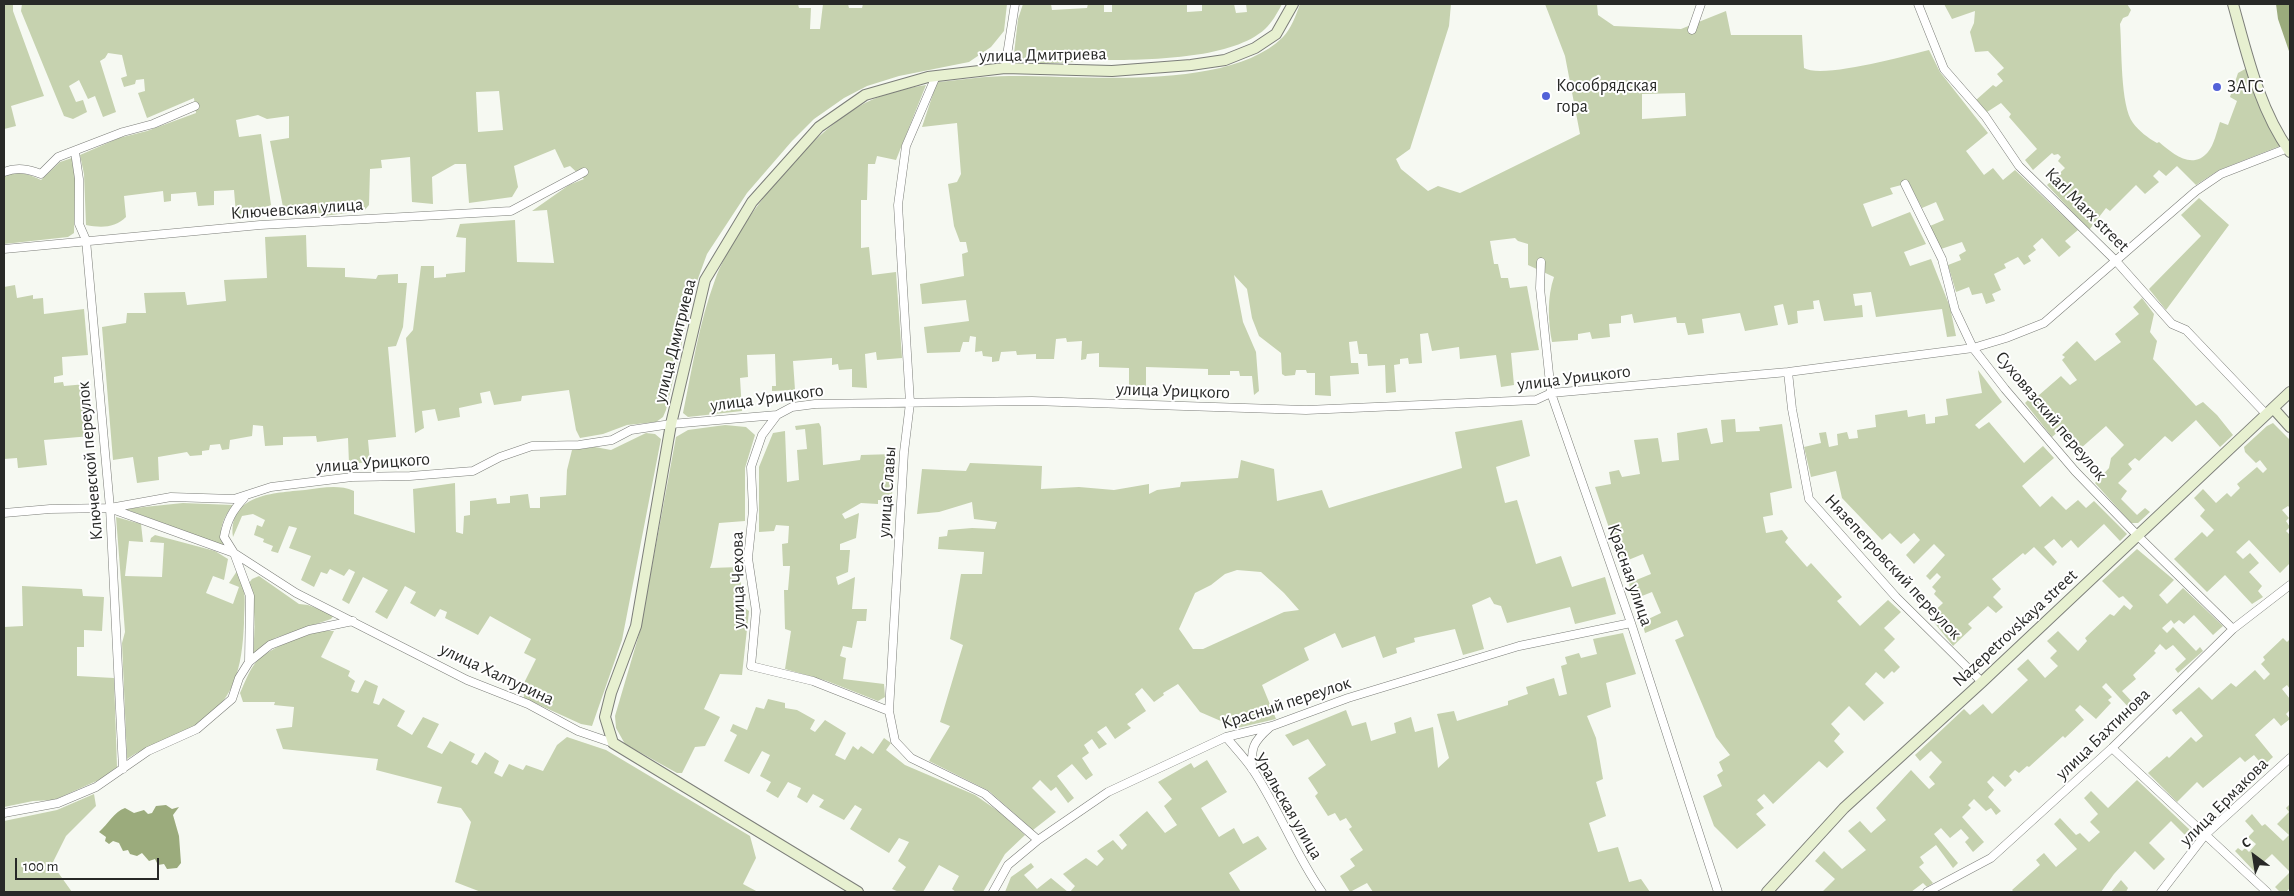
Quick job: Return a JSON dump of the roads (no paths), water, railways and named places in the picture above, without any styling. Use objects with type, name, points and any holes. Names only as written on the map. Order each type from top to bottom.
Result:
[{"type":"street","points":[[1005,68],[1015,4]]},
{"type":"street","name":"улица Дмитриева","points":[[613,743],[605,717],[611,693],[636,626],[671,424],[705,280],[752,202],[819,127],[865,95],[936,76],[1005,68],[1112,71],[1191,65],[1225,60],[1255,48],[1276,34],[1293,4]]},
{"type":"street","points":[[1692,30],[1701,4]]},
{"type":"street","name":"Karl Marx street","points":[[1918,4],[1944,69],[1985,116],[2019,166],[2116,261],[2172,324],[2186,330],[2269,411],[2290,427]]},
{"type":"street","points":[[2232,4],[2268,113],[2289,150]]},
{"type":"street","name":"улица Славы","points":[[936,76],[906,146],[898,205],[910,403],[904,452],[889,711],[895,741],[911,758],[985,794],[1038,840]]},
{"type":"street","points":[[4,172],[12,169],[27,169],[40,174],[58,157],[123,132],[153,124],[195,106]]},
{"type":"street","name":"улица Урицкого","points":[[4,513],[50,509],[110,508],[171,497],[234,500],[271,487],[352,477],[410,476],[473,470],[500,457],[532,446],[587,444],[612,440],[630,430],[671,424],[778,415],[792,407],[815,404],[1032,401],[1306,410],[1536,400],[1551,393],[1788,372],[1974,348],[2044,323],[2196,191],[2221,174],[2289,150]]},
{"type":"street","name":"Ключевской переулок","points":[[75,152],[79,179],[79,224],[86,240],[110,508],[123,769]]},
{"type":"street","name":"Ключевская улица","points":[[4,249],[260,225],[511,211],[584,172]]},
{"type":"street","name":"Суховязский переулок","points":[[1905,184],[1942,258],[1955,310],[1974,348],[2005,389],[2075,471],[2233,629]]},
{"type":"street","name":"Красная улица","points":[[1541,262],[1540,288],[1551,393],[1631,623],[1718,892]]},
{"type":"street","name":"Нязепетровский переулок","points":[[1788,372],[1792,409],[1809,499],[1896,597],[1982,682]]},
{"type":"street","name":"Nazepetrovskaya street","points":[[1767,892],[1844,808],[1982,682],[2290,392]]},
{"type":"street","name":"улица Чехова","points":[[778,415],[762,435],[751,467],[752,510],[748,558],[756,610],[751,666],[813,681],[889,711]]},
{"type":"street","points":[[244,498],[232,512],[226,524],[224,537],[234,553],[250,596],[249,662]]},
{"type":"street","name":"улица Халтурина","points":[[110,508],[234,553],[296,593],[468,680],[528,704],[578,731],[613,743],[858,892]]},
{"type":"street","name":"улица Бахтинова","points":[[1927,892],[1991,858],[2112,748],[2233,629],[2290,585]]},
{"type":"street","points":[[4,813],[58,803],[96,787],[148,751],[197,728],[232,699],[238,678],[249,662],[270,645],[309,630],[353,621]]},
{"type":"street","name":"Красный переулок","points":[[993,892],[1008,865],[1038,840],[1108,792],[1226,737],[1272,726],[1348,698],[1519,646],[1631,623]]},
{"type":"street","points":[[1252,769],[1252,751],[1257,738],[1272,726]]},
{"type":"street","name":"Уральская улица","points":[[1226,737],[1252,769],[1289,834],[1305,867],[1322,892]]},
{"type":"street","points":[[2112,748],[2267,892]]},
{"type":"street","name":"улица Ермакова","points":[[2161,892],[2205,836],[2290,758]]},
{"type":"place","name":"ЗАГС","points":[[2217,87]]},
{"type":"place","name":"Кособрядская гора","points":[[1546,96]]}]
